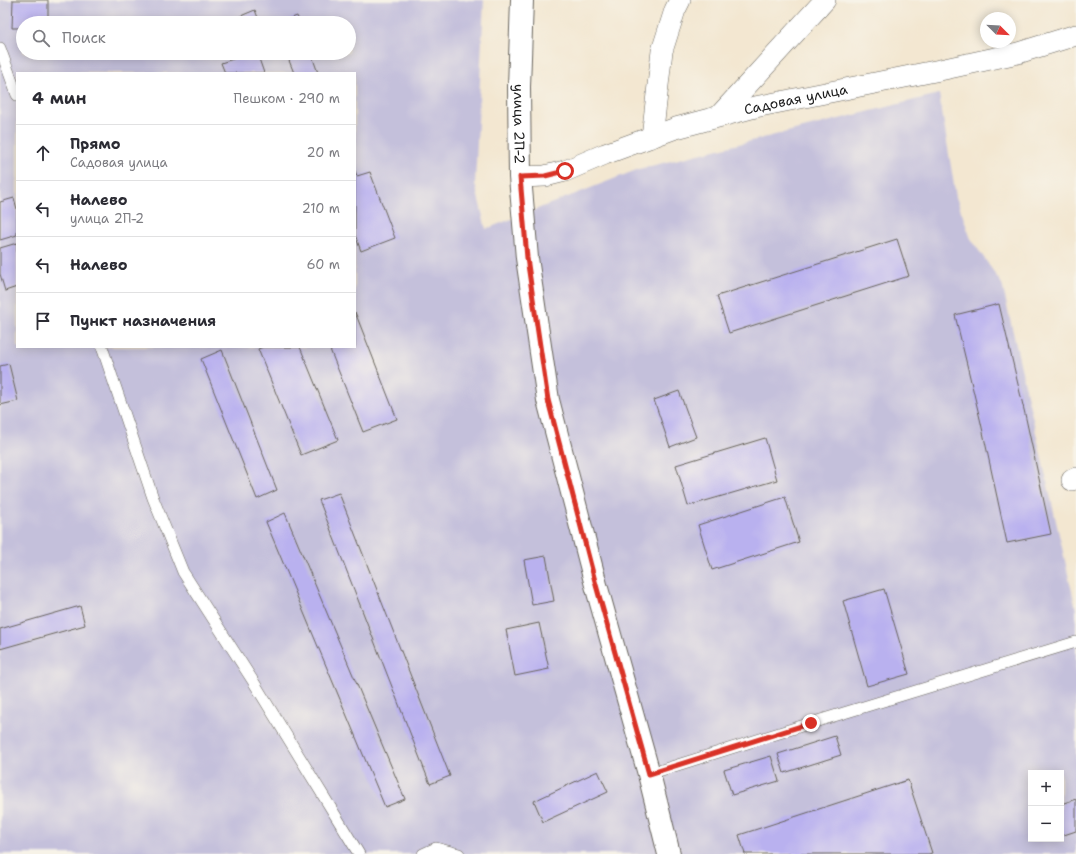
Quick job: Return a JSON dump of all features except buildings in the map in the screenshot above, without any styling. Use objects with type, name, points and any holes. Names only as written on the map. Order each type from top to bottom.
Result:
[{"type":"main road","name":"улица 2П-2","points":[[522,0],[519,87],[520,177],[527,258],[548,400],[596,585],[670,854]]},
{"type":"street","points":[[652,137],[662,51],[675,10],[680,0]]},
{"type":"street","points":[[719,116],[825,0]]},
{"type":"street","name":"Садовая улица","points":[[520,177],[545,176],[565,171],[605,154],[676,128],[719,116],[755,107],[1018,53],[1076,35]]},
{"type":"lane","points":[[0,48],[16,92]]},
{"type":"lane","points":[[102,348],[153,498],[183,572],[253,681],[359,854]]},
{"type":"lane","points":[[649,774],[1076,642]]},
{"type":"lane","points":[[423,854],[436,848],[459,854]]},
{"type":"shaded area","points":[[0,0],[484,0],[475,184],[486,229],[639,169],[939,94],[956,197],[971,239],[1002,284],[1076,609],[1076,854],[0,854]]},
{"type":"route","points":[[565,171],[545,176],[520,177],[527,258],[548,400],[596,585],[649,774],[811,723]]}]
